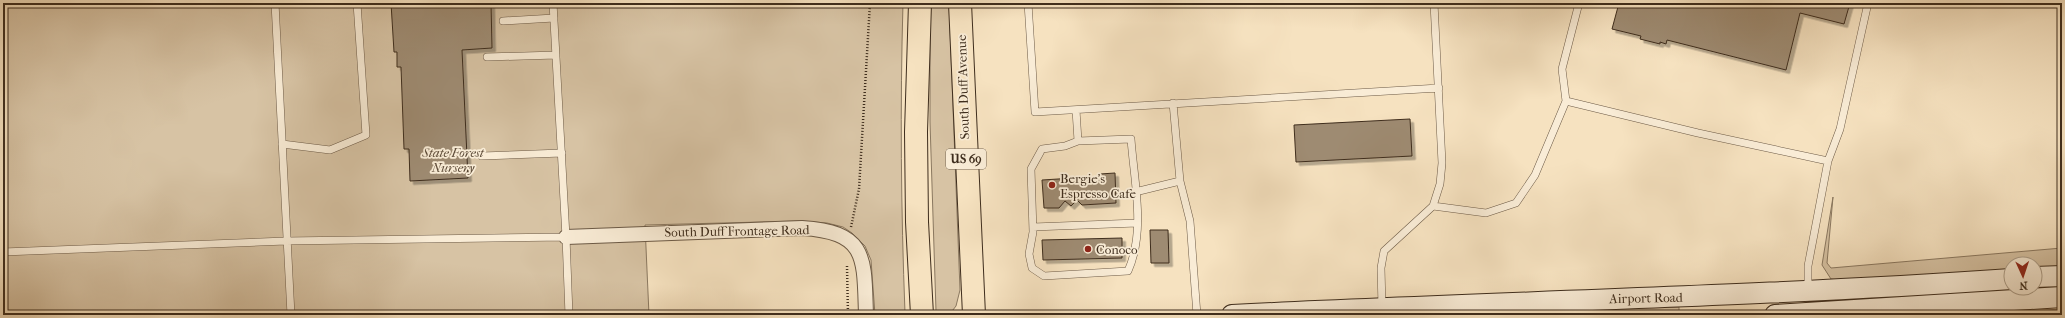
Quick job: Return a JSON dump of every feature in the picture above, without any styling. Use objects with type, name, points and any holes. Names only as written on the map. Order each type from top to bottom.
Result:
[{"type":"main road","points":[[920,3],[916,132],[917,222],[922,315]]},
{"type":"main road","name":"South Duff Avenue","points":[[960,3],[974,315]]},
{"type":"main road","points":[[2043,277],[2062,276]]},
{"type":"main road","name":"Airport Road","points":[[1232,315],[1383,311],[1808,292],[2003,280]]},
{"type":"main road","points":[[1775,315],[1878,312],[2062,297]]},
{"type":"street","name":"South Duff Frontage Road","points":[[566,237],[802,228],[832,231],[849,240],[858,251],[864,273],[866,315]]},
{"type":"lane","points":[[275,3],[286,241],[291,315]]},
{"type":"lane","points":[[282,144],[330,150],[366,135],[357,3]]},
{"type":"lane","points":[[553,3],[562,153],[569,315]]},
{"type":"lane","points":[[1028,3],[1035,112],[1439,88]]},
{"type":"lane","points":[[1383,311],[1381,268],[1384,251],[1434,206],[1440,184],[1442,163],[1434,3]]},
{"type":"lane","points":[[1434,206],[1486,213],[1516,204],[1535,175],[1566,101],[1562,69],[1578,3]]},
{"type":"lane","points":[[1808,292],[1808,266],[1828,161],[1840,128],[1868,3]]},
{"type":"lane","points":[[503,20],[554,18]]},
{"type":"lane","points":[[487,57],[556,55]]},
{"type":"lane","points":[[1566,101],[1698,133],[1828,161]]},
{"type":"lane","points":[[1173,104],[1180,181],[1190,221],[1197,315]]},
{"type":"lane","points":[[1076,110],[1078,141]]},
{"type":"lane","points":[[1131,139],[1135,192],[1137,232],[1133,258],[1128,271],[1044,276],[1032,268],[1029,254],[1033,226],[1031,169],[1042,149],[1065,146],[1078,141],[1131,139]]},
{"type":"lane","points":[[482,156],[562,153]]},
{"type":"lane","points":[[1135,192],[1180,181]]},
{"type":"lane","points":[[1033,226],[1137,223]]},
{"type":"lane","points":[[3,252],[286,241],[566,237]]},
{"type":"path","points":[[850,232],[858,189],[870,3]]},
{"type":"path","points":[[847,265],[848,315]]},
{"type":"green space","name":"State Forest Nursery","points":[[3,3],[903,3],[901,158],[905,313],[904,315],[875,315],[871,260],[865,246],[852,233],[843,227],[827,223],[800,221],[645,225],[649,315],[3,315]]},
{"type":"green space","points":[[930,3],[949,3],[960,290],[956,306],[949,315],[938,315],[936,311],[930,122]]},
{"type":"green space","points":[[1833,197],[1827,263],[1831,268],[2062,248],[2062,266],[2043,267],[2043,256],[2003,256],[2003,271],[1846,281],[1831,279],[1822,265]]},
{"type":"green space","points":[[1679,307],[1679,312],[1644,315],[1498,315],[1514,312],[1601,308]]},
{"type":"green space","points":[[2062,309],[2062,315],[1961,315]]},
{"type":"building","points":[[391,3],[491,3],[492,48],[462,50],[468,178],[410,181],[409,149],[404,149],[401,67],[397,67],[397,52],[394,52]]},
{"type":"building","points":[[1619,3],[1850,3],[1844,24],[1800,13],[1786,70],[1667,40],[1666,44],[1660,42],[1660,44],[1640,39],[1641,36],[1612,29]]},
{"type":"building","points":[[1410,119],[1412,156],[1296,162],[1294,125]]},
{"type":"building","points":[[1115,173],[1116,203],[1082,205],[1077,200],[1071,206],[1065,201],[1059,208],[1044,208],[1042,180],[1074,178],[1080,183],[1086,176],[1093,182],[1100,174]]},
{"type":"building","points":[[1150,230],[1168,230],[1169,263],[1151,263]]},
{"type":"building","points":[[1122,238],[1122,258],[1043,260],[1042,240]]},
{"type":"place","name":"Bergie's Espresso Cafe","points":[[1052,185]]},
{"type":"place","name":"Conoco","points":[[1088,249]]}]
